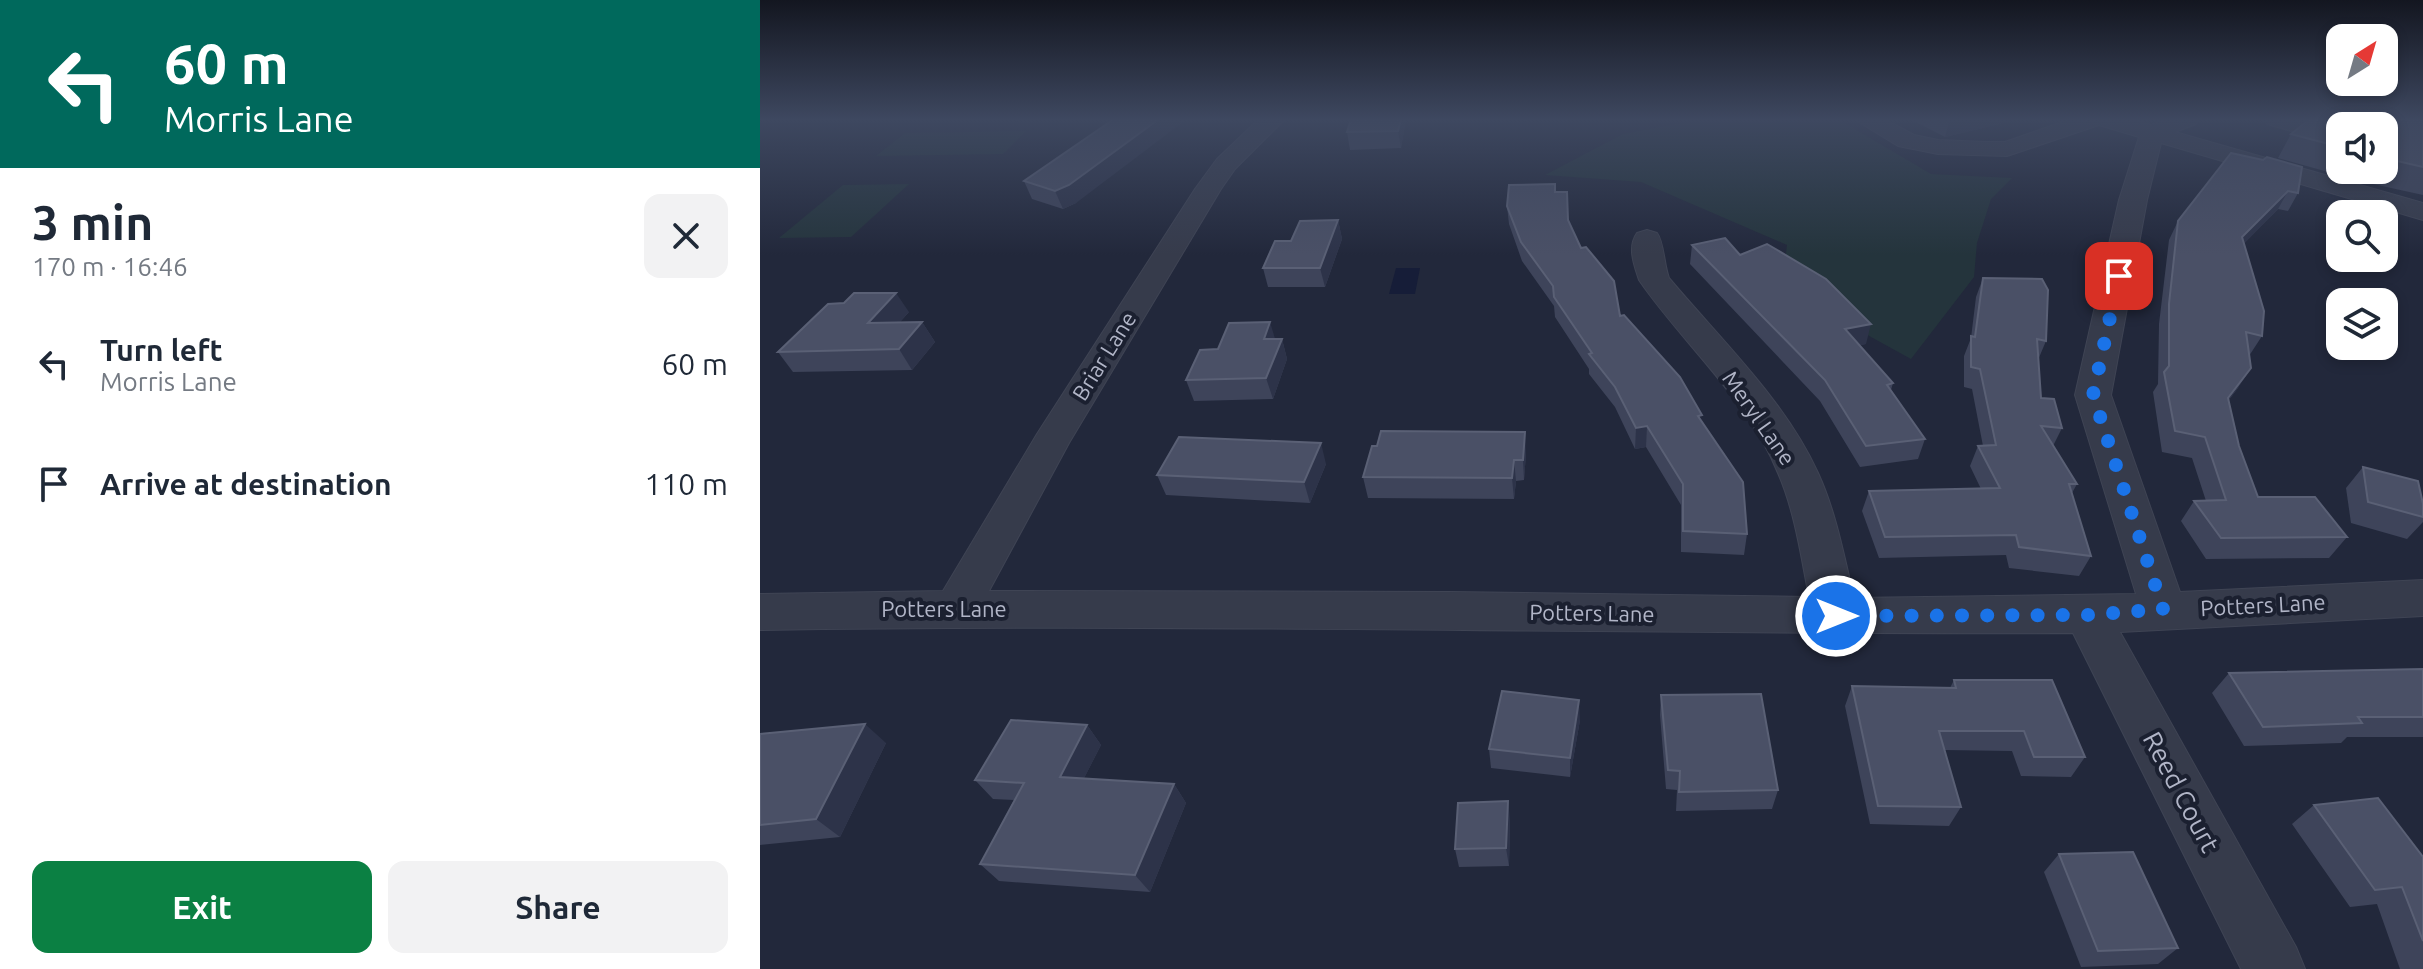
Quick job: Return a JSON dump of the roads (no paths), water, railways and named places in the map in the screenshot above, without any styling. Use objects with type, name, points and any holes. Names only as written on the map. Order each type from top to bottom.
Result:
[{"type":"street","name":"Briar Lane","points":[[956,609],[1050,443],[1226,164]]},
{"type":"street","points":[[2143,164],[2093,395],[2163,609]]},
{"type":"street","points":[[2260,164],[2423,212]]},
{"type":"street","points":[[2304,177],[2322,164]]},
{"type":"street","name":"Meryl Lane","points":[[1647,239],[1647,257],[1654,280],[1750,400],[1790,457],[1803,487],[1836,616]]},
{"type":"street","name":"Potters Lane","points":[[760,612],[956,609],[1450,610],[1836,616],[2087,615],[2423,598]]},
{"type":"street","name":"Reed Court","points":[[2087,615],[2274,969]]},
{"type":"water","points":[[1396,268],[1420,268],[1415,294],[1389,294]]}]
